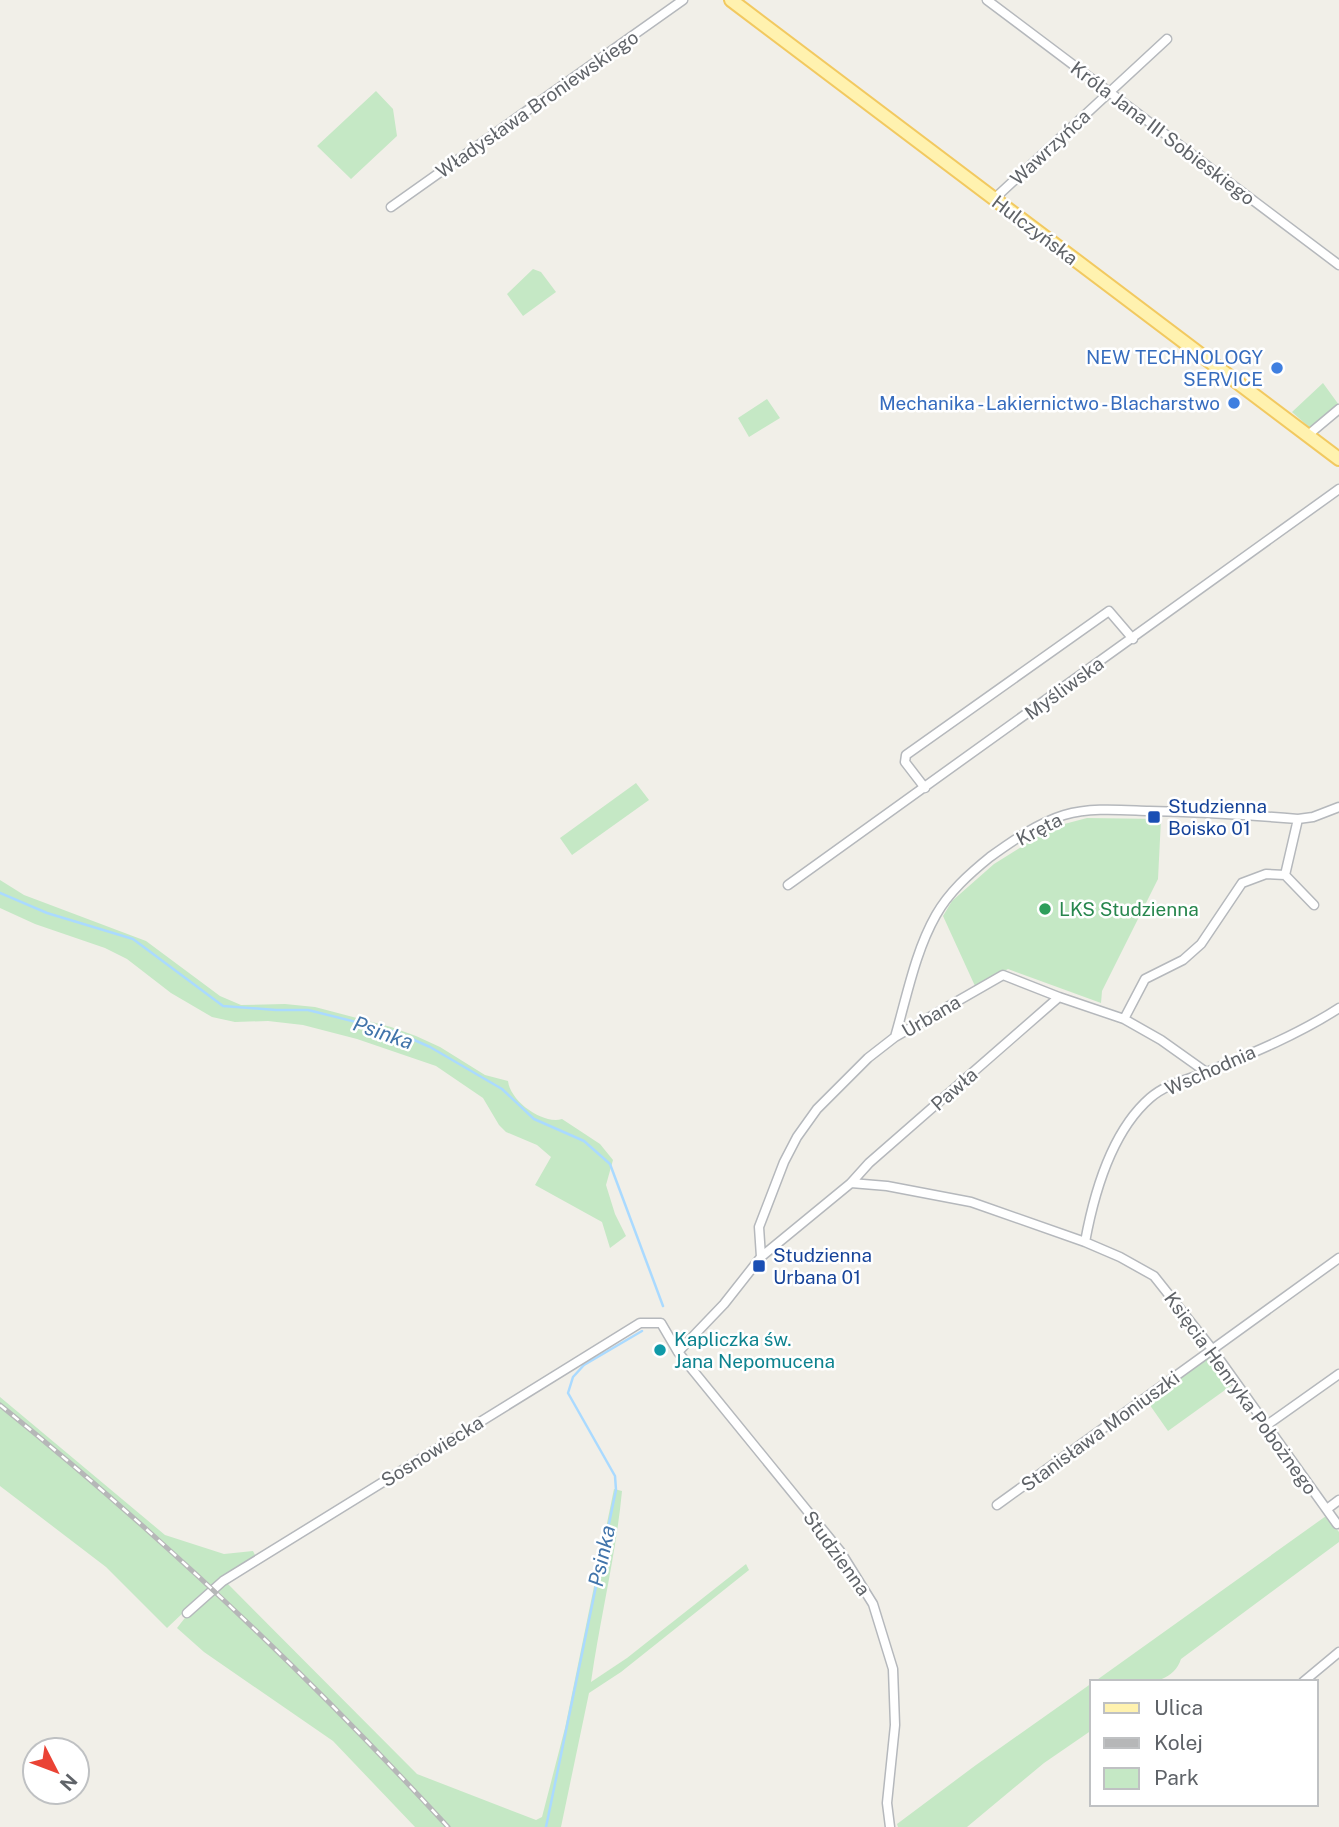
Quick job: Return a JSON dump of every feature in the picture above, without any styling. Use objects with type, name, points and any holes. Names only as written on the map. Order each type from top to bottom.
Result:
[{"type":"main road","name":"Hulczyńska","points":[[731,0],[1339,459]]},
{"type":"street","name":"Władysława Broniewskiego","points":[[391,207],[684,0]]},
{"type":"street","name":"Króla Jana III Sobieskiego","points":[[987,0],[1339,265]]},
{"type":"street","name":"Wawrzyńca","points":[[994,199],[1167,39]]},
{"type":"street","points":[[1308,435],[1339,409]]},
{"type":"street","name":"Myśliwska","points":[[788,885],[1339,489]]},
{"type":"street","points":[[925,788],[905,762],[906,755],[1109,611],[1133,639]]},
{"type":"street","name":"Kręta","points":[[895,1037],[915,967],[934,918],[943,904],[953,890],[979,866],[1038,827],[1062,816],[1093,810],[1188,811],[1298,819],[1313,817],[1339,807]]},
{"type":"street","points":[[1285,875],[1298,819]]},
{"type":"street","points":[[1124,1019],[1145,979],[1183,960],[1201,944],[1242,883],[1266,874],[1285,875],[1314,905]]},
{"type":"street","name":"Urbana","points":[[761,1257],[759,1227],[784,1162],[797,1137],[817,1110],[867,1058],[895,1037],[1003,975],[1124,1019],[1161,1040],[1206,1072]]},
{"type":"street","name":"Pawła","points":[[851,1183],[869,1163],[1059,997]]},
{"type":"street","name":"Wschodnia","points":[[1085,1242],[1100,1177],[1129,1122],[1151,1097],[1164,1088],[1316,1023],[1339,1008]]},
{"type":"street","points":[[678,1352],[724,1304],[761,1257],[851,1183]]},
{"type":"street","name":"Księcia Henryka Pobożnego","points":[[851,1183],[887,1186],[971,1202],[1085,1242],[1154,1276],[1212,1349],[1337,1524]]},
{"type":"street","name":"Stanisława Moniuszki","points":[[998,1505],[1339,1258]]},
{"type":"street","name":"Sosnowiecka","points":[[187,1613],[223,1581],[640,1323],[661,1323]]},
{"type":"street","name":"Studzienna","points":[[661,1323],[678,1352],[840,1551],[873,1604],[892,1669],[895,1725],[887,1803],[890,1827]]},
{"type":"street","points":[[1267,1425],[1339,1374]]},
{"type":"street","points":[[1326,1509],[1339,1500]]},
{"type":"street","points":[[1305,1680],[1339,1652]]},
{"type":"green space","points":[[376,91],[393,109],[397,136],[351,179],[317,146]]},
{"type":"green space","points":[[533,269],[541,272],[556,292],[523,316],[507,294]]},
{"type":"green space","points":[[1323,383],[1339,405],[1310,428],[1292,412]]},
{"type":"green space","points":[[767,399],[780,418],[749,437],[738,418]]},
{"type":"green space","points":[[636,783],[649,800],[572,855],[560,838]]},
{"type":"green space","name":"LKS Studzienna","points":[[1087,818],[1161,819],[1158,879],[1102,991],[1101,1003],[1008,969],[975,986],[943,916],[952,901],[994,864],[1053,827]]},
{"type":"green space","points":[[0,880],[24,895],[146,941],[220,996],[241,1005],[285,1004],[315,1007],[391,1027],[440,1047],[485,1075],[508,1081],[515,1096],[529,1110],[546,1118],[562,1119],[600,1144],[613,1160],[606,1185],[615,1214],[626,1236],[610,1248],[602,1222],[535,1185],[551,1157],[537,1145],[506,1132],[483,1098],[436,1066],[357,1039],[303,1025],[268,1021],[235,1022],[212,1017],[171,993],[127,959],[0,908]]},
{"type":"green space","points":[[1211,1355],[1232,1385],[1168,1431],[1147,1401]]},
{"type":"green space","points":[[0,1397],[165,1535],[224,1554],[253,1551],[255,1555],[203,1594],[167,1628],[106,1567],[0,1486]]},
{"type":"green space","points":[[614,1489],[622,1491],[591,1682],[627,1658],[746,1564],[749,1570],[621,1672],[589,1693],[561,1827],[415,1827],[333,1741],[204,1652],[177,1628],[188,1614],[226,1582],[417,1774],[536,1820],[542,1817],[565,1728]]},
{"type":"green space","points":[[1326,1516],[1339,1532],[1339,1542],[1181,1659],[1167,1677],[1159,1680],[1097,1680]]},
{"type":"green space","points":[[1090,1684],[1090,1731],[1044,1763],[967,1827],[898,1827],[897,1824]]},
{"type":"waterway","name":"Psinka","points":[[0,893],[47,913],[133,939],[223,1006],[308,1010],[396,1032],[430,1047],[502,1089],[534,1119],[584,1141],[610,1164],[663,1306]]},
{"type":"waterway","name":"Psinka","points":[[546,1827],[616,1490],[615,1476],[568,1393],[573,1377],[584,1365],[642,1331]]},
{"type":"railway","points":[[0,1405],[118,1504],[232,1608],[342,1716],[448,1827]]},
{"type":"place","name":"NEW TECHNOLOGY SERVICE","points":[[1277,368]]},
{"type":"place","name":"Mechanika - Lakiernictwo - Blacharstwo","points":[[1234,403]]},
{"type":"place","name":"Studzienna Boisko 01","points":[[1154,817]]},
{"type":"place","name":"LKS Studzienna","points":[[1045,909]]},
{"type":"place","name":"Studzienna Urbana 01","points":[[759,1266]]},
{"type":"place","name":"Kapliczka św. Jana Nepomucena","points":[[660,1350]]}]
